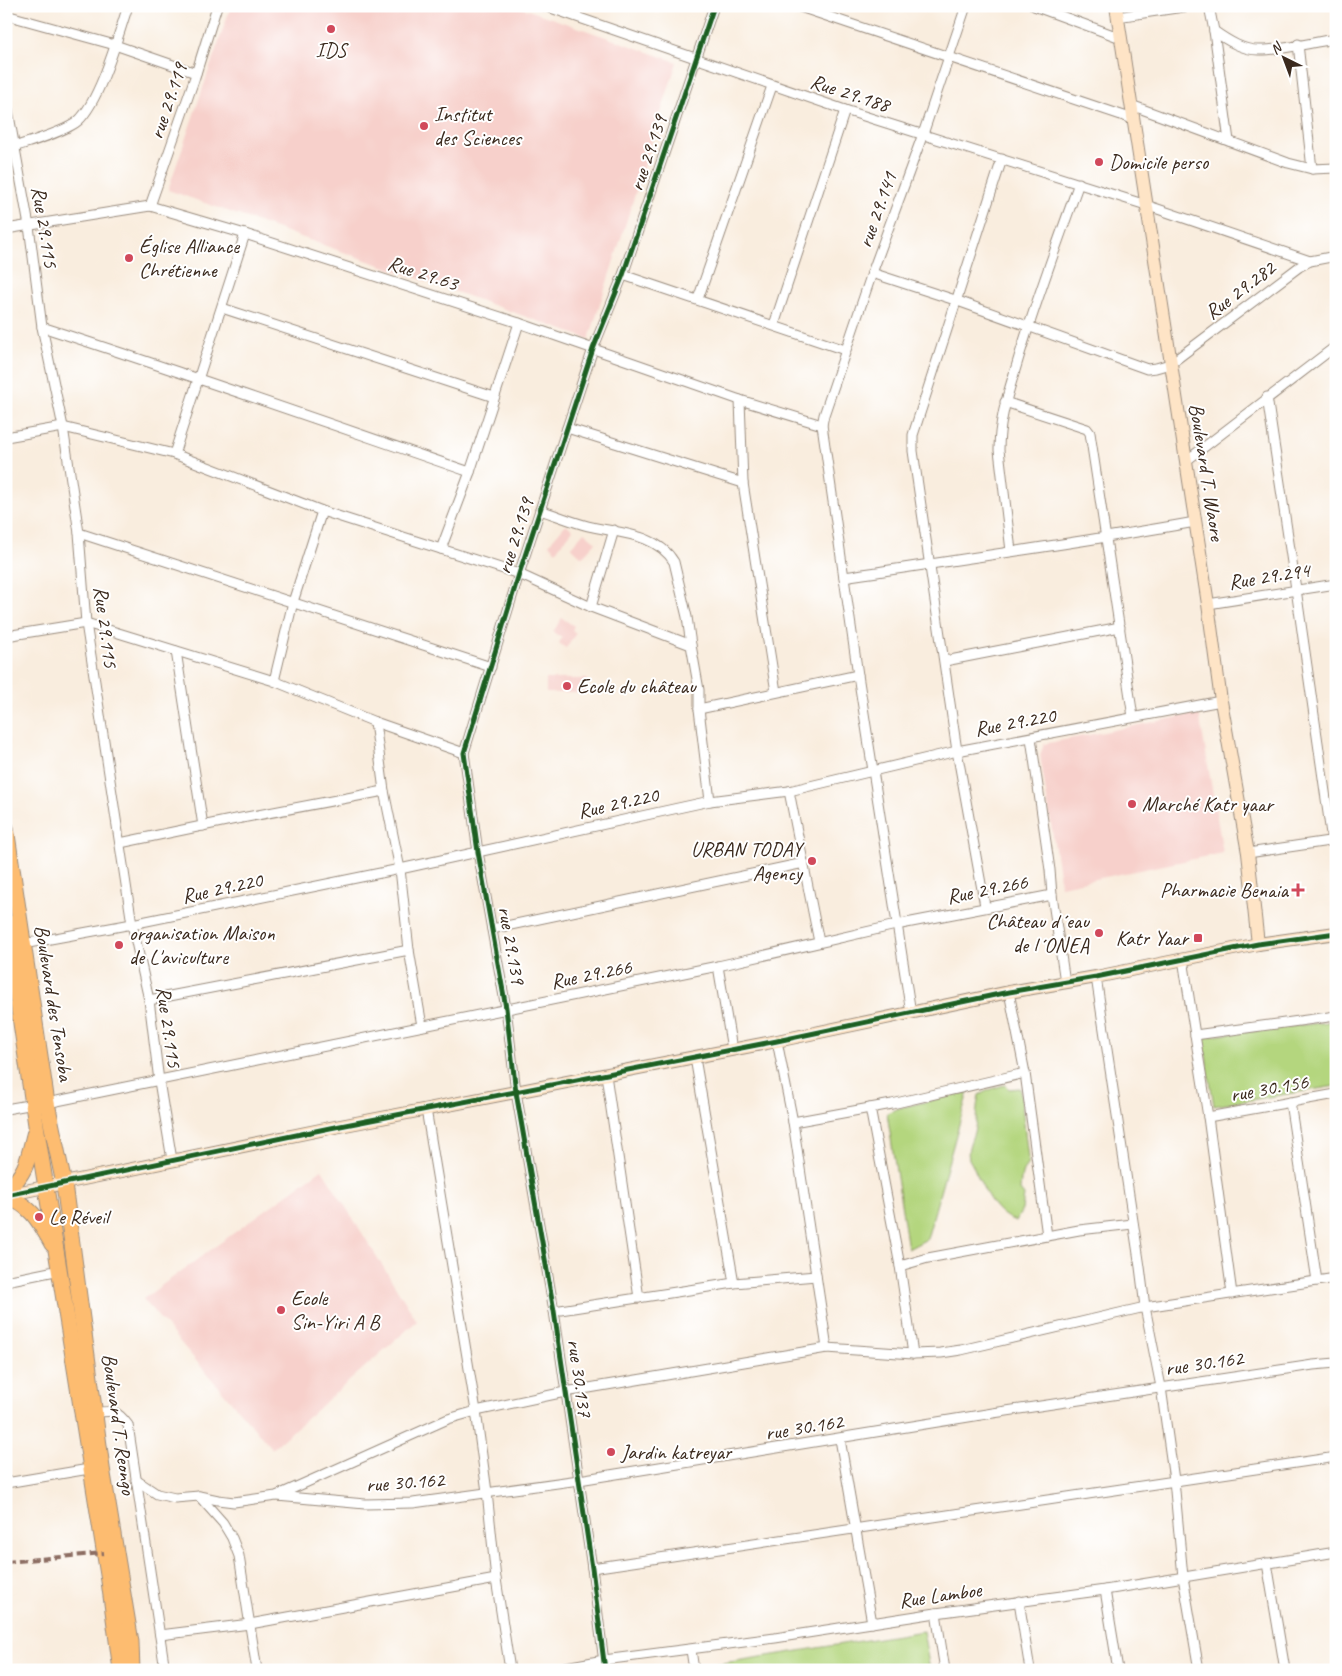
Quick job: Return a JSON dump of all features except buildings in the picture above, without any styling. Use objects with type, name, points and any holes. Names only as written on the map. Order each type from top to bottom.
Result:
[{"type":"main road","name":"Boulevard des Tensoba","points":[[6,828],[13,947]]},
{"type":"main road","name":"Boulevard des Tensoba","points":[[6,921],[13,947],[41,1104],[64,1184]]},
{"type":"main road","name":"Boulevard des Tensoba","points":[[41,1104],[36,1125],[47,1188]]},
{"type":"main road","points":[[36,1125],[26,1166],[6,1195],[33,1212],[58,1254]]},
{"type":"main road","name":"Boulevard T. Reongo","points":[[64,1184],[95,1413],[96,1468],[121,1670]]},
{"type":"main road","name":"Boulevard T. Reongo","points":[[47,1188],[96,1468],[131,1642],[132,1670]]},
{"type":"street","points":[[14,147],[56,132],[77,122],[92,103],[128,6]]},
{"type":"street","name":"rue 29.119","points":[[150,206],[217,6]]},
{"type":"street","name":"Rue 29.188","points":[[545,6],[772,86],[1146,205],[1310,261]]},
{"type":"street","name":"rue 29.139","points":[[516,1092],[506,1008],[478,852],[464,753],[519,574],[593,349],[623,275],[714,6]]},
{"type":"street","points":[[797,6],[1133,119]]},
{"type":"street","name":"rue 29.141","points":[[822,426],[845,350],[923,134],[966,6]]},
{"type":"street","points":[[1034,6],[1120,38]]},
{"type":"street","points":[[1117,12],[1190,6]]},
{"type":"street","points":[[1209,6],[1228,141]]},
{"type":"street","name":"Boulevard T. Waore","points":[[1117,12],[1208,604],[1221,701],[1248,853],[1258,944]]},
{"type":"street","points":[[6,15],[115,45],[196,73]]},
{"type":"street","points":[[1214,31],[1226,40],[1240,46],[1260,50],[1336,38]]},
{"type":"street","points":[[1298,44],[1312,169]]},
{"type":"street","points":[[698,299],[772,86]]},
{"type":"street","name":"Rue 29.115","points":[[6,99],[29,226],[42,327],[63,427],[79,532],[86,623],[132,924],[149,1000],[159,1081],[172,1160]]},
{"type":"street","points":[[1131,105],[1288,163],[1312,169],[1336,168]]},
{"type":"street","points":[[774,325],[845,110]]},
{"type":"street","points":[[986,906],[957,751],[913,451],[913,435],[1002,159]]},
{"type":"street","points":[[1012,551],[999,450],[999,433],[1005,402],[1028,326],[1078,183]]},
{"type":"street","name":"Rue 29.63","points":[[6,229],[150,206],[245,234],[519,323],[740,400],[822,426]]},
{"type":"street","points":[[174,454],[245,234]]},
{"type":"street","name":"Rue 29.282","points":[[1170,364],[1299,266],[1310,261],[1336,256]]},
{"type":"street","points":[[872,273],[955,300],[1146,369],[1170,364]]},
{"type":"street","points":[[623,275],[845,350]]},
{"type":"street","points":[[222,308],[494,397]]},
{"type":"street","points":[[441,549],[470,472],[519,323]]},
{"type":"street","points":[[42,327],[199,378],[249,397],[470,472]]},
{"type":"street","points":[[1186,461],[1267,397],[1336,346]]},
{"type":"street","points":[[1248,853],[1334,840],[1267,397]]},
{"type":"street","points":[[740,400],[743,483],[776,692]]},
{"type":"street","points":[[1005,402],[1089,431],[1133,717]]},
{"type":"street","points":[[822,426],[858,675],[911,1013]]},
{"type":"street","points":[[6,437],[63,427],[174,454],[322,511],[519,574],[591,607],[691,645]]},
{"type":"street","points":[[567,428],[743,483]]},
{"type":"street","points":[[540,510],[587,526],[614,530],[646,539],[670,555],[674,562],[687,617],[699,690],[699,709],[710,801]]},
{"type":"street","points":[[274,681],[293,602],[322,511]]},
{"type":"street","points":[[844,577],[1106,538],[1195,522]]},
{"type":"street","points":[[591,607],[614,530]]},
{"type":"street","points":[[79,532],[491,666]]},
{"type":"street","name":"Rue 29.294","points":[[1208,604],[1336,584]]},
{"type":"street","points":[[6,636],[86,623],[274,681],[375,722],[464,753]]},
{"type":"street","points":[[945,661],[1120,627]]},
{"type":"street","points":[[176,651],[203,826]]},
{"type":"street","points":[[699,709],[858,675]]},
{"type":"street","name":"Rue 29.220","points":[[13,947],[400,869],[710,801],[789,791],[957,751],[1221,701]]},
{"type":"street","points":[[375,722],[384,791],[400,869],[409,950],[422,1026]]},
{"type":"street","points":[[1031,738],[1065,982]]},
{"type":"street","points":[[120,843],[384,791]]},
{"type":"street","points":[[789,791],[819,942]]},
{"type":"street","points":[[492,929],[804,863]]},
{"type":"street","name":"Rue 29.266","points":[[6,1109],[159,1081],[506,1008],[718,966],[986,906],[1052,895]]},
{"type":"street","points":[[6,1195],[426,1109],[695,1058],[1009,992],[1096,977],[1258,944],[1336,933]]},
{"type":"street","points":[[149,1000],[409,950]]},
{"type":"street","points":[[1183,960],[1208,1117],[1232,1294]]},
{"type":"street","points":[[718,966],[732,1050]]},
{"type":"street","points":[[1096,977],[1145,1307],[1161,1388],[1174,1480],[1183,1576],[1199,1670]]},
{"type":"street","points":[[1009,992],[1025,1073],[1047,1236]]},
{"type":"street","points":[[1195,1036],[1336,1016]]},
{"type":"street","points":[[777,1041],[793,1122],[827,1348]]},
{"type":"street","points":[[695,1058],[734,1283]]},
{"type":"street","points":[[793,1122],[870,1108],[1025,1073]]},
{"type":"street","points":[[606,1075],[639,1298]]},
{"type":"street","name":"rue 30.137","points":[[516,1092],[554,1311],[592,1568],[604,1665]]},
{"type":"street","name":"rue 30.156","points":[[1208,1117],[1336,1094]]},
{"type":"street","points":[[1290,1102],[1317,1282]]},
{"type":"street","points":[[870,1108],[900,1266],[913,1354]]},
{"type":"street","points":[[426,1109],[476,1411],[496,1579],[510,1670]]},
{"type":"street","points":[[900,1266],[928,1258],[1080,1230],[1133,1224]]},
{"type":"street","points":[[6,1281],[60,1270]]},
{"type":"street","points":[[554,1311],[734,1283],[816,1276]]},
{"type":"street","points":[[136,1480],[157,1494],[175,1498],[199,1496],[234,1502],[257,1500],[276,1496],[434,1425],[476,1411],[566,1392],[827,1348],[913,1354],[961,1350],[1145,1307],[1336,1278]]},
{"type":"street","name":"rue 30.162","points":[[276,1496],[365,1504],[413,1503],[579,1480],[993,1413],[1336,1363]]},
{"type":"street","points":[[95,1413],[117,1412],[128,1424],[166,1670]]},
{"type":"street","points":[[840,1439],[872,1623]]},
{"type":"street","points":[[592,1568],[1336,1457]]},
{"type":"street","points":[[6,1483],[96,1468]]},
{"type":"street","points":[[199,1496],[222,1523],[232,1538],[239,1556],[257,1670]]},
{"type":"street","name":"Rue Lamboe","points":[[549,1670],[604,1665],[936,1613],[1105,1590],[1336,1552]]},
{"type":"street","points":[[1267,1562],[1285,1670]]},
{"type":"street","points":[[160,1635],[250,1624],[496,1579]]},
{"type":"street","points":[[1105,1590],[1118,1670]]},
{"type":"street","points":[[1019,1601],[1030,1670]]},
{"type":"street","points":[[936,1613],[945,1670]]},
{"type":"street","points":[[691,1650],[694,1670]]},
{"type":"shaded area","name":"Institut des Sciences","points":[[231,6],[517,6],[677,62],[589,339],[168,190]]},
{"type":"shaded area","points":[[566,524],[573,530],[556,551],[549,544]]},
{"type":"shaded area","points":[[584,532],[596,542],[582,557],[571,547]]},
{"type":"shaded area","name":"Ecole du château","points":[[562,618],[574,626],[572,630],[576,633],[566,648],[559,643],[562,638],[553,632]]},
{"type":"shaded area","name":"Ecole du château","points":[[546,679],[587,679],[587,693],[546,693]]},
{"type":"shaded area","name":"Marché Katr yaar","points":[[1199,713],[1223,853],[1061,886],[1040,755],[1044,744]]},
{"type":"shaded area","name":"Ecole Sin-Yiri A B","points":[[322,1169],[417,1321],[272,1449],[143,1299]]},
{"type":"green space","points":[[1336,1021],[1336,1086],[1214,1106],[1203,1037]]},
{"type":"green space","points":[[1005,1085],[1009,1089],[1020,1088],[1028,1158],[1027,1165],[1022,1173],[1020,1190],[1024,1195],[1022,1210],[1016,1221],[1007,1217],[993,1204],[982,1186],[968,1155],[975,1128],[979,1095]]},
{"type":"green space","points":[[968,1092],[927,1239],[908,1249],[887,1113],[899,1108]]},
{"type":"green space","points":[[923,1631],[930,1670],[705,1670],[705,1666]]},
{"type":"marked path","points":[[6,1562],[104,1553]]},
{"type":"cycle path","points":[[605,1670],[554,1311],[516,1092],[506,1008],[478,852],[464,753],[519,574],[593,349],[623,275],[714,6]]},
{"type":"cycle path","points":[[6,1195],[330,1128],[777,1041],[1009,992],[1096,977],[1258,944],[1336,933]]},
{"type":"place","name":"IDS","points":[[331,29]]},
{"type":"place","name":"Institut des Sciences","points":[[424,126]]},
{"type":"place","name":"Domicile perso","points":[[1099,162]]},
{"type":"place","name":"Église Alliance Chrétienne","points":[[129,258]]},
{"type":"place","name":"Ecole du château","points":[[567,686]]},
{"type":"place","name":"Marché Katr yaar","points":[[1132,804]]},
{"type":"place","name":"URBAN TODAY Agency","points":[[812,861]]},
{"type":"place","name":"Pharmacie Benaia","points":[[1298,890]]},
{"type":"place","name":"Château d´eau de l´ONEA","points":[[1099,933]]},
{"type":"place","name":"Katr Yaar","points":[[1198,938]]},
{"type":"place","name":"organisation Maison de L'aviculture","points":[[119,945]]},
{"type":"place","name":"Le Réveil","points":[[39,1217]]},
{"type":"place","name":"Ecole Sin-Yiri A B","points":[[281,1310]]},
{"type":"place","name":"Jardin katreyar","points":[[611,1452]]}]
